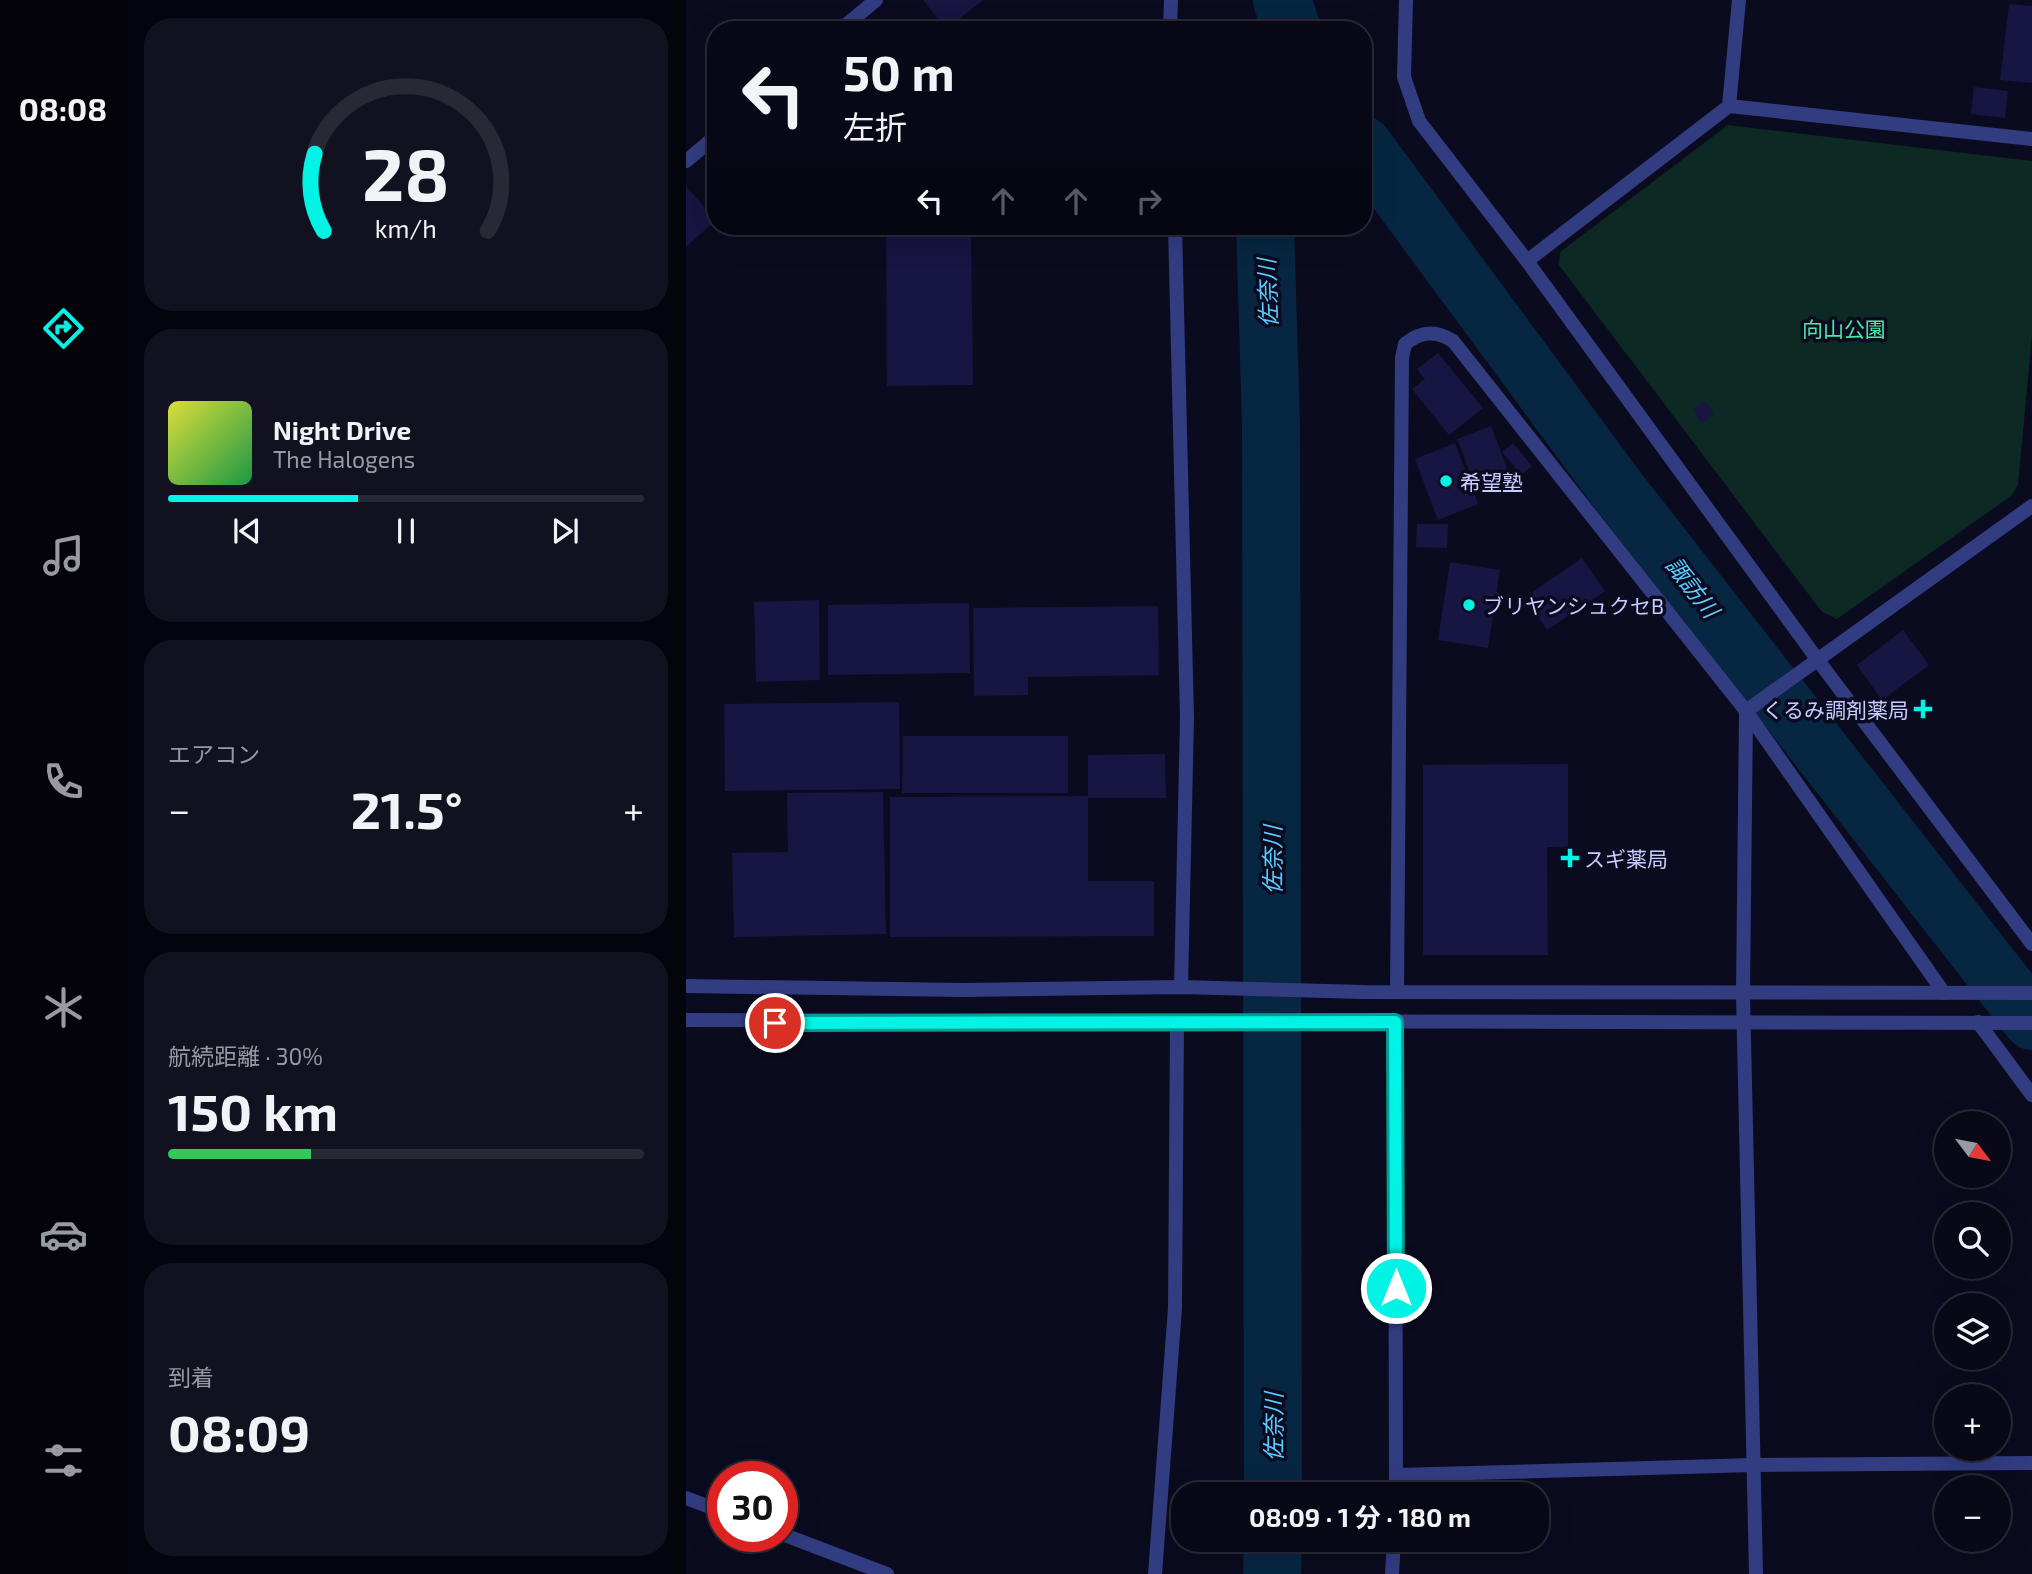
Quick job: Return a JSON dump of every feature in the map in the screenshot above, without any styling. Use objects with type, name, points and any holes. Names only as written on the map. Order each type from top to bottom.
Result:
[{"type":"street","points":[[851,21],[876,0]]},
{"type":"street","points":[[1170,21],[1171,0]]},
{"type":"street","points":[[1406,0],[1404,77],[1419,121],[1527,261],[1817,659],[2032,944]]},
{"type":"street","points":[[1728,106],[1739,0]]},
{"type":"street","points":[[1527,261],[1728,106],[2032,139]]},
{"type":"street","points":[[686,161],[707,144]]},
{"type":"street","points":[[1175,235],[1187,718],[1181,987]]},
{"type":"street","points":[[1397,992],[1401,372],[1405,344],[1415,336],[1429,333],[1442,334],[1453,341],[1746,711],[1944,993]]},
{"type":"street","points":[[1746,711],[2032,506]]},
{"type":"street","points":[[1746,711],[1743,993],[1756,1574]]},
{"type":"street","points":[[686,986],[962,990],[1200,987],[1363,992],[2032,993]]},
{"type":"street","points":[[686,1020],[1177,1023],[1363,1021],[1744,1025],[2032,1023]]},
{"type":"street","points":[[1395,1022],[1397,1482]]},
{"type":"street","points":[[1978,1022],[2032,1095]]},
{"type":"street","points":[[1155,1574],[1175,1307],[1177,1023]]},
{"type":"street","points":[[1397,1475],[1754,1465],[2032,1464]]},
{"type":"street","points":[[686,1498],[707,1506]]},
{"type":"street","points":[[798,1540],[887,1574]]},
{"type":"street","points":[[1392,1574],[1393,1552]]},
{"type":"green space","name":"向山公園","points":[[1728,125],[2032,161],[2032,335],[2018,485],[2011,496],[1837,619],[1822,612],[1559,265],[1560,252]]},
{"type":"building","points":[[923,0],[983,0],[956,21],[940,21]]},
{"type":"building","points":[[2009,4],[2032,6],[2032,83],[2000,80]]},
{"type":"building","points":[[1974,87],[2008,91],[2005,118],[1971,114]]},
{"type":"building","points":[[686,186],[707,210],[707,228],[686,247]]},
{"type":"building","points":[[886,235],[971,235],[973,385],[887,386]]},
{"type":"building","points":[[1438,353],[1483,408],[1449,435],[1412,389],[1425,379],[1417,369]]},
{"type":"building","points":[[1705,401],[1714,414],[1702,423],[1692,410]]},
{"type":"building","points":[[1491,426],[1510,476],[1476,489],[1457,439]]},
{"type":"building","name":"希望塾","points":[[1455,443],[1478,504],[1438,520],[1415,459]]},
{"type":"building","points":[[1513,443],[1532,466],[1521,475],[1502,452]]},
{"type":"building","points":[[1417,524],[1448,524],[1447,548],[1416,547]]},
{"type":"building","points":[[1582,558],[1605,591],[1547,630],[1525,597]]},
{"type":"building","name":"ブリヤンシュクセB","points":[[1450,562],[1500,570],[1488,648],[1438,640]]},
{"type":"building","points":[[819,600],[820,680],[756,682],[754,602]]},
{"type":"building","points":[[969,603],[970,673],[828,675],[828,605]]},
{"type":"building","points":[[1158,606],[1159,675],[1028,677],[1028,695],[974,696],[973,608]]},
{"type":"building","points":[[1903,630],[1929,665],[1882,700],[1857,665]]},
{"type":"building","points":[[899,702],[900,789],[725,791],[724,704]]},
{"type":"building","points":[[903,736],[1068,736],[1068,793],[902,793]]},
{"type":"building","points":[[1165,754],[1166,798],[1088,798],[1088,881],[1154,881],[1154,936],[890,937],[890,797],[1088,796],[1088,755]]},
{"type":"building","points":[[1568,764],[1568,847],[1547,847],[1548,955],[1423,955],[1423,765]]},
{"type":"building","points":[[883,792],[886,934],[734,937],[732,853],[788,852],[787,793]]},
{"type":"waterway","name":"諏訪川","points":[[1282,0],[1289,21]]},
{"type":"waterway","name":"諏訪川","points":[[1372,157],[1616,488],[2032,1021]]},
{"type":"waterway","name":"佐奈川","points":[[1265,235],[1271,423],[1273,1482]]},
{"type":"waterway","name":"佐奈川","points":[[1272,1574],[1273,1552]]},
{"type":"place","name":"希望塾","points":[[1446,481]]},
{"type":"place","name":"ブリヤンシュクセB","points":[[1469,605]]},
{"type":"place","name":"くるみ調剤薬局","points":[[1923,709]]},
{"type":"place","name":"スギ薬局","points":[[1570,858]]},
{"type":"route","points":[[775,1023],[1395,1022],[1396,1288]]}]
